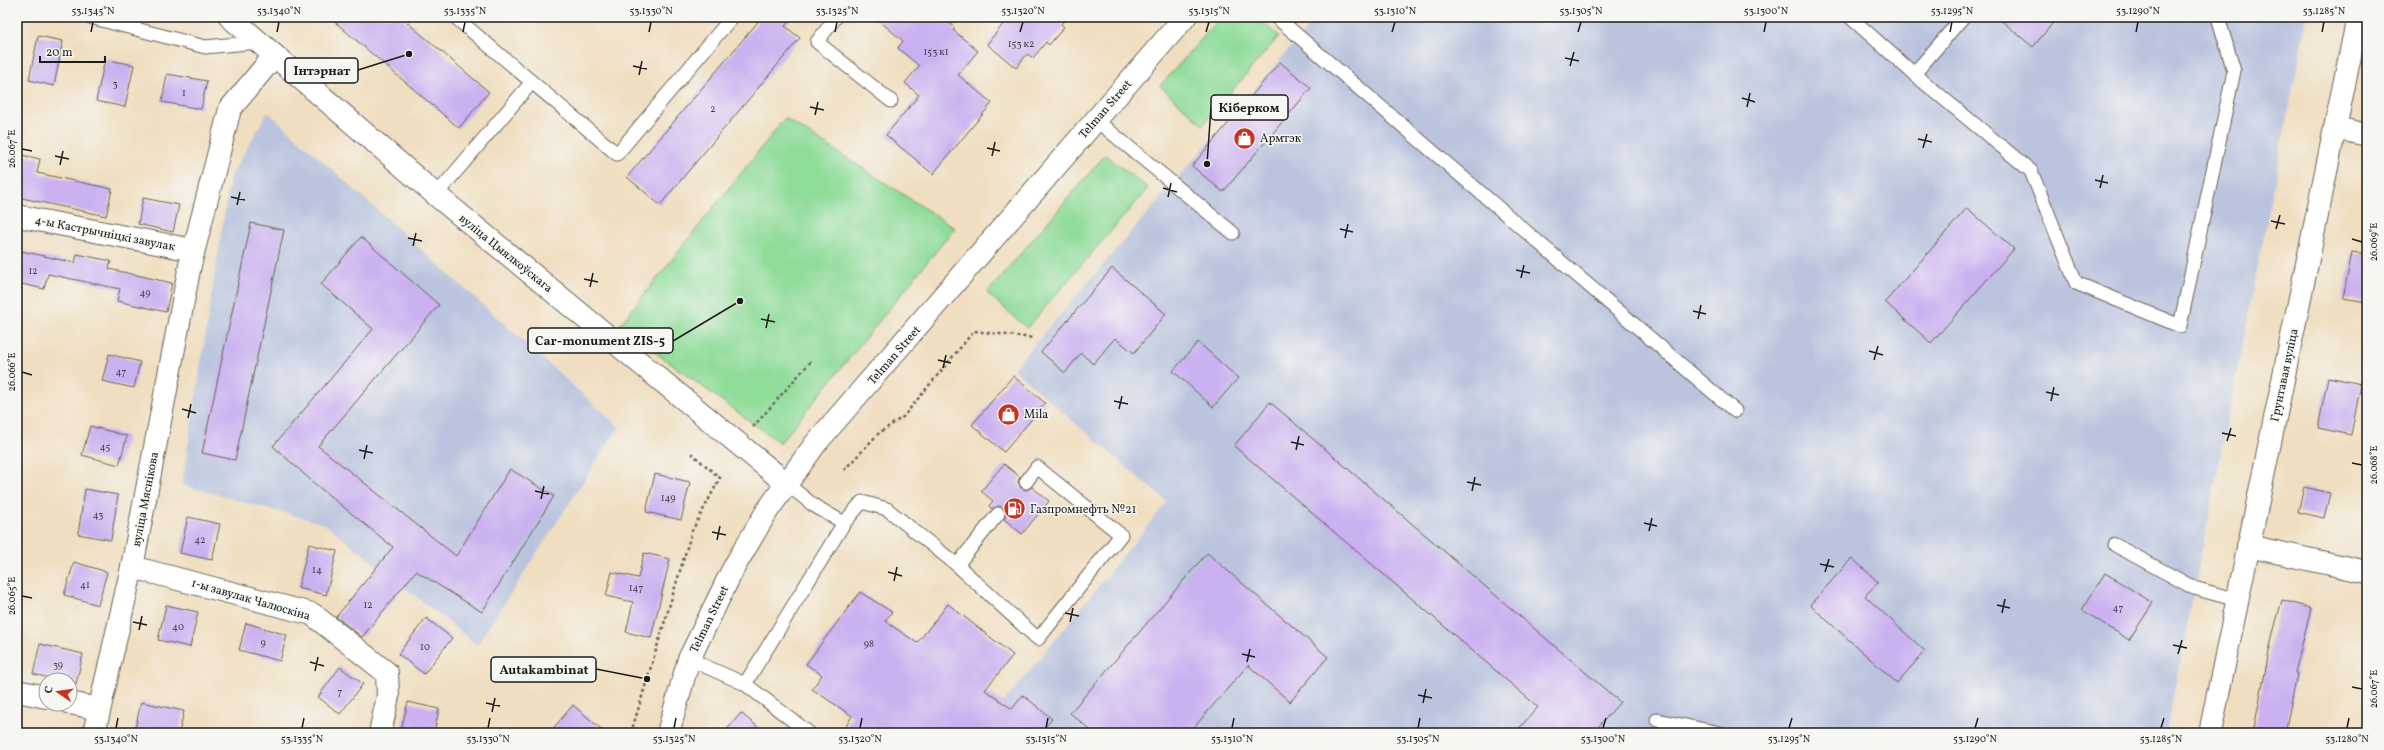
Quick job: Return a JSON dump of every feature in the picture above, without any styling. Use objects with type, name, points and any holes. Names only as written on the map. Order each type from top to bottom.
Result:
[{"type":"main road","name":"вуліца Цыялкоўскага","points":[[230,17],[436,195],[786,483]]},
{"type":"main road","name":"Telman Street","points":[[668,733],[689,659],[734,567],[786,483],[816,443],[1185,17]]},
{"type":"main road","name":"Грунтавая вуліца","points":[[2210,733],[2358,17]]},
{"type":"main road","name":"вуліца Мяснікова","points":[[94,733],[132,566],[191,257],[230,109],[274,56]]},
{"type":"main road","points":[[2336,128],[2367,135]]},
{"type":"main road","name":"4-ы Кастрычніцкі завулак","points":[[17,216],[191,257]]},
{"type":"main road","points":[[2248,546],[2367,572]]},
{"type":"main road","name":"1-ы завулак Чалюскіна","points":[[132,566],[312,614],[387,673],[388,696],[380,733]]},
{"type":"main road","points":[[17,691],[38,695]]},
{"type":"main road","points":[[78,705],[99,709]]},
{"type":"lane","points":[[90,17],[204,47],[258,42]]},
{"type":"lane","points":[[455,17],[617,154],[732,17]]},
{"type":"lane","points":[[836,17],[817,42],[891,101]]},
{"type":"lane","points":[[1276,17],[1735,411]]},
{"type":"lane","points":[[1850,17],[1914,74],[2031,171],[2076,283],[2180,326],[2234,71],[2218,17]]},
{"type":"lane","points":[[1914,74],[1963,17]]},
{"type":"lane","points":[[436,195],[532,82]]},
{"type":"lane","points":[[1096,120],[1233,233]]},
{"type":"lane","points":[[745,684],[844,523],[862,502],[887,509],[957,565],[1038,639],[1121,535],[1037,468],[1026,482]]},
{"type":"lane","points":[[786,483],[813,505],[844,523]]},
{"type":"lane","points":[[957,565],[998,514]]},
{"type":"lane","points":[[2115,545],[2194,588],[2237,600]]},
{"type":"lane","points":[[689,659],[745,684],[809,733]]},
{"type":"lane","points":[[1658,720],[1720,733]]},
{"type":"path","points":[[844,470],[880,433],[903,417],[974,331],[1034,338]]},
{"type":"path","points":[[752,429],[812,360]]},
{"type":"path","points":[[631,733],[692,531],[720,478],[691,453]]},
{"type":"shaded area","points":[[1317,17],[2307,17],[2166,733],[987,733],[996,712],[1167,502],[1013,369]]},
{"type":"shaded area","points":[[268,112],[619,427],[477,645],[325,524],[182,485],[230,177]]},
{"type":"green space","points":[[1221,17],[1256,17],[1279,36],[1203,125],[1160,86]]},
{"type":"green space","points":[[785,118],[955,228],[780,443],[619,326]]},
{"type":"green space","points":[[1105,155],[1148,188],[1027,328],[987,293]]},
{"type":"building","points":[[329,17],[401,17],[489,92],[459,128]]},
{"type":"building","points":[[762,17],[793,17],[785,26],[800,38],[660,205],[627,177]]},
{"type":"building","points":[[875,17],[943,17],[955,28],[953,30],[978,51],[958,75],[992,103],[933,174],[886,135],[919,95],[905,83],[919,66],[898,48],[903,41]]},
{"type":"building","points":[[1009,17],[1067,17],[1061,24],[1064,27],[1049,45],[1046,42],[1033,58],[1027,54],[1016,68],[987,44]]},
{"type":"building","points":[[1997,17],[2058,17],[2033,47]]},
{"type":"building","points":[[38,36],[63,41],[54,86],[29,80]]},
{"type":"building","points":[[105,59],[134,65],[125,107],[96,101]]},
{"type":"building","points":[[1280,62],[1311,88],[1223,192],[1192,166]]},
{"type":"building","points":[[167,74],[207,81],[201,109],[162,102]]},
{"type":"building","points":[[17,154],[40,159],[37,173],[112,189],[106,216],[17,197]]},
{"type":"building","points":[[143,198],[179,205],[173,232],[138,224]]},
{"type":"building","points":[[1967,208],[2014,249],[1931,343],[1885,302]]},
{"type":"building","points":[[251,223],[284,230],[235,460],[202,453]]},
{"type":"building","points":[[361,237],[439,305],[318,446],[456,556],[510,469],[554,496],[482,612],[416,571],[362,637],[336,617],[393,547],[315,484],[273,446],[373,329],[321,284]]},
{"type":"building","points":[[17,250],[75,263],[77,254],[111,261],[109,269],[172,283],[166,312],[117,301],[120,289],[48,274],[44,289],[17,283]]},
{"type":"building","points":[[2352,252],[2367,254],[2367,302],[2343,298]]},
{"type":"building","points":[[1112,268],[1166,314],[1134,353],[1115,338],[1093,364],[1081,353],[1065,373],[1041,352]]},
{"type":"building","points":[[1198,342],[1238,378],[1213,407],[1173,371]]},
{"type":"building","points":[[109,354],[140,362],[134,388],[102,381]]},
{"type":"building","name":"Mila","points":[[1013,376],[1045,403],[1004,452],[972,425]]},
{"type":"building","points":[[2328,377],[2361,384],[2351,435],[2318,428]]},
{"type":"building","points":[[1270,402],[1620,702],[1593,733],[1515,733],[1538,707],[1234,446]]},
{"type":"building","points":[[90,426],[127,436],[119,465],[82,455]]},
{"type":"building","points":[[1004,464],[1020,477],[1018,482],[1021,488],[1026,490],[1032,487],[1049,501],[1022,534],[1004,519],[1006,515],[1003,508],[999,506],[992,509],[989,506],[993,501],[981,491]]},
{"type":"building","points":[[655,474],[690,482],[681,520],[646,512]]},
{"type":"building","points":[[2304,487],[2330,493],[2324,518],[2298,512]]},
{"type":"building","points":[[85,489],[118,495],[111,540],[78,534]]},
{"type":"building","points":[[188,517],[220,524],[212,560],[180,553]]},
{"type":"building","points":[[309,544],[337,551],[326,595],[298,588]]},
{"type":"building","points":[[644,553],[670,559],[651,638],[626,632],[633,602],[606,596],[612,572],[638,578]]},
{"type":"building","points":[[1207,553],[1328,657],[1290,702],[1248,665],[1189,733],[1094,733],[1070,713]]},
{"type":"building","points":[[1852,558],[1878,582],[1865,596],[1925,651],[1897,683],[1810,605]]},
{"type":"building","points":[[74,562],[107,572],[98,605],[64,595]]},
{"type":"building","points":[[2105,573],[2153,603],[2129,640],[2082,610]]},
{"type":"building","points":[[860,592],[892,612],[885,621],[917,643],[948,604],[1013,655],[985,690],[1012,709],[1023,695],[1052,719],[1040,733],[842,733],[852,716],[812,689],[822,675],[806,664]]},
{"type":"building","points":[[2282,600],[2311,608],[2295,673],[2297,674],[2285,733],[2253,733],[2272,637]]},
{"type":"building","points":[[166,605],[198,612],[190,647],[158,640]]},
{"type":"building","points":[[426,618],[452,638],[424,674],[398,654]]},
{"type":"building","points":[[246,623],[287,635],[280,661],[239,650]]},
{"type":"building","points":[[40,644],[83,654],[78,675],[78,672],[38,672],[38,675],[33,674]]},
{"type":"building","points":[[340,667],[363,684],[340,714],[318,697]]},
{"type":"building","points":[[141,702],[184,711],[179,733],[134,733]]},
{"type":"building","points":[[408,702],[439,709],[434,733],[413,733],[401,730]]},
{"type":"building","points":[[573,705],[606,733],[549,733]]},
{"type":"building","points":[[741,713],[765,733],[724,733]]},
{"type":"place","name":"Інтэрнат","points":[[409,54]]},
{"type":"place","name":"Армтэк","points":[[1244,138]]},
{"type":"place","name":"Кіберком","points":[[1207,164]]},
{"type":"place","name":"Car-monument ZIS-5","points":[[740,301]]},
{"type":"place","name":"Mila","points":[[1008,414]]},
{"type":"place","name":"Газпромнефть №21","points":[[1014,509]]},
{"type":"place","name":"Autakambinat","points":[[647,679]]}]
